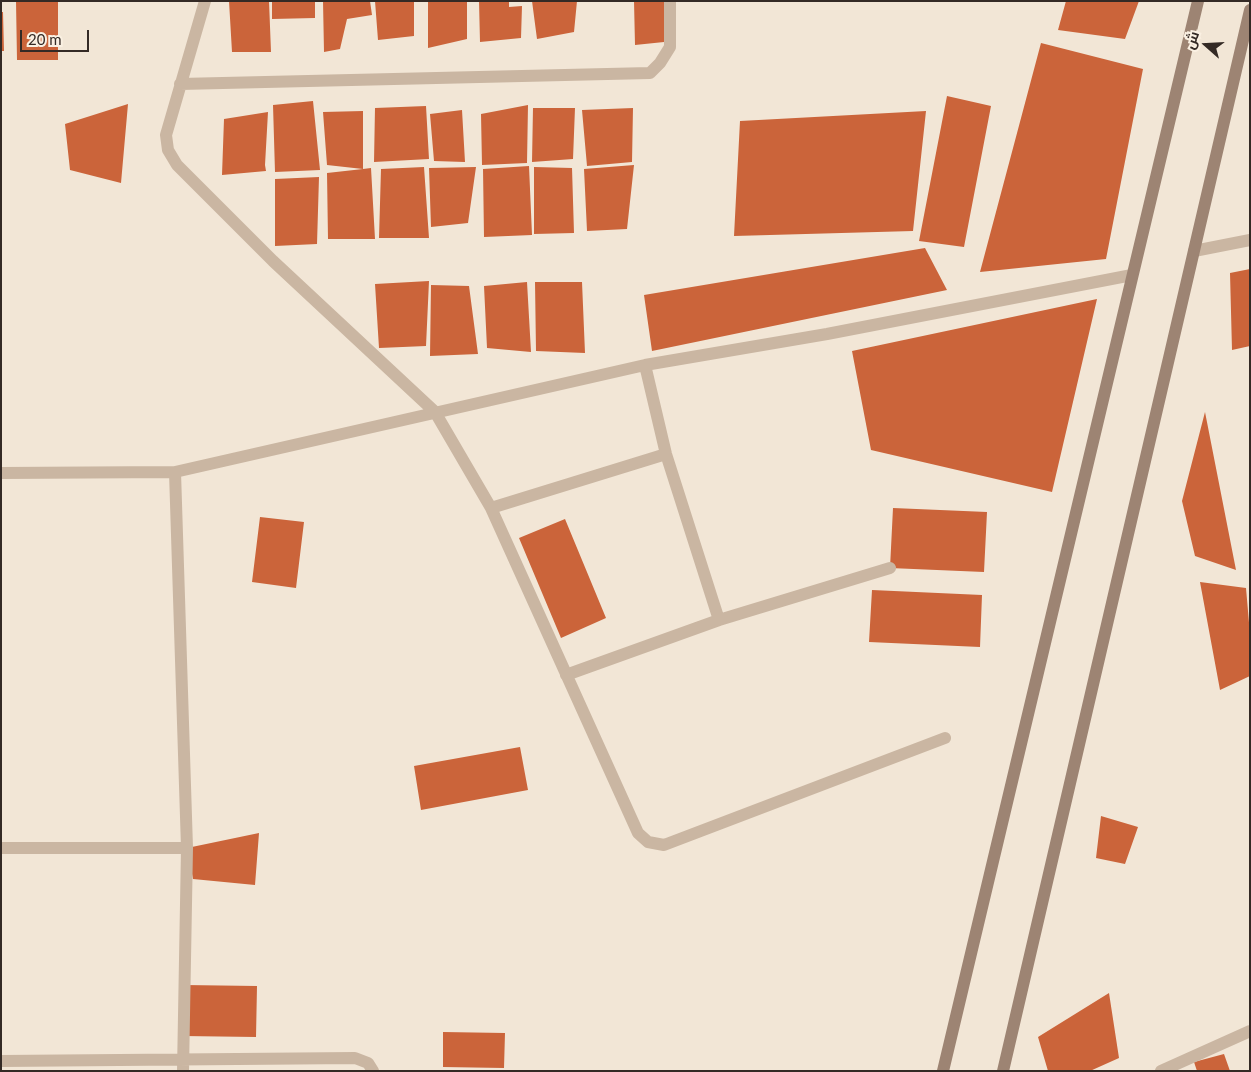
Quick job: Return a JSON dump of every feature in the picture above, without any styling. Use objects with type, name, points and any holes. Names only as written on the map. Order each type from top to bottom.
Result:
[{"type":"main road","points":[[943,1071],[1198,1]]},
{"type":"main road","points":[[1003,1071],[1250,10]]},
{"type":"street","points":[[205,1],[166,135],[168,150],[177,165],[273,261],[435,412],[491,508],[638,833],[648,842],[664,845],[945,738]]},
{"type":"street","points":[[180,84],[650,73],[660,63],[670,47],[670,1]]},
{"type":"street","points":[[1194,251],[1250,240]]},
{"type":"street","points":[[1,473],[175,472],[646,365],[828,334],[1132,275]]},
{"type":"street","points":[[646,365],[666,454],[719,620]]},
{"type":"street","points":[[491,508],[666,454]]},
{"type":"street","points":[[175,472],[187,848],[183,1065]]},
{"type":"street","points":[[566,675],[719,620],[890,568]]},
{"type":"street","points":[[1,848],[187,848]]},
{"type":"street","points":[[1161,1071],[1250,1032]]},
{"type":"street","points":[[1,1061],[183,1065],[355,1058],[368,1063],[373,1071]]},
{"type":"building","points":[[16,1],[58,1],[58,60],[17,60]]},
{"type":"building","points":[[229,1],[269,1],[271,52],[232,52]]},
{"type":"building","points":[[272,1],[315,1],[315,18],[272,19]]},
{"type":"building","points":[[323,1],[370,1],[372,15],[347,19],[340,49],[324,52]]},
{"type":"building","points":[[375,1],[414,1],[414,36],[378,40]]},
{"type":"building","points":[[428,1],[467,1],[467,39],[428,48]]},
{"type":"building","points":[[479,1],[509,1],[509,7],[522,6],[521,38],[480,42]]},
{"type":"building","points":[[532,1],[577,1],[574,32],[537,39]]},
{"type":"building","points":[[634,1],[664,1],[664,42],[635,45]]},
{"type":"building","points":[[1066,1],[1139,1],[1125,39],[1058,30]]},
{"type":"building","points":[[1,12],[3,12],[4,51],[1,51]]},
{"type":"building","points":[[1041,43],[1143,69],[1106,259],[980,272]]},
{"type":"building","points":[[947,96],[991,106],[964,247],[919,241]]},
{"type":"building","points":[[313,101],[320,170],[275,172],[273,105]]},
{"type":"building","points":[[128,104],[121,183],[70,170],[65,124]]},
{"type":"building","points":[[528,105],[527,163],[482,165],[481,114]]},
{"type":"building","points":[[426,106],[429,159],[374,162],[375,108]]},
{"type":"building","points":[[533,108],[575,108],[573,159],[532,162]]},
{"type":"building","points":[[633,108],[632,162],[587,166],[582,110]]},
{"type":"building","points":[[462,110],[465,162],[434,161],[430,114]]},
{"type":"building","points":[[363,111],[363,169],[327,165],[323,112]]},
{"type":"building","points":[[926,111],[913,231],[734,236],[740,121]]},
{"type":"building","points":[[268,112],[266,171],[222,175],[224,119]]},
{"type":"building","points":[[634,165],[627,229],[587,231],[584,169]]},
{"type":"building","points":[[529,166],[532,235],[484,237],[483,169]]},
{"type":"building","points":[[424,167],[429,238],[379,238],[381,169]]},
{"type":"building","points":[[476,167],[468,223],[431,227],[429,168]]},
{"type":"building","points":[[534,167],[572,168],[574,233],[534,234]]},
{"type":"building","points":[[371,168],[375,239],[328,239],[327,173]]},
{"type":"building","points":[[319,177],[317,244],[275,246],[275,179]]},
{"type":"building","points":[[925,248],[947,290],[652,351],[644,295]]},
{"type":"building","points":[[1250,269],[1250,346],[1232,350],[1230,273]]},
{"type":"building","points":[[429,281],[426,346],[379,348],[375,284]]},
{"type":"building","points":[[527,282],[531,352],[487,348],[484,286]]},
{"type":"building","points":[[535,282],[582,282],[585,353],[536,351]]},
{"type":"building","points":[[431,285],[469,286],[478,354],[430,356]]},
{"type":"building","points":[[1097,299],[1052,492],[871,450],[852,351]]},
{"type":"building","points":[[1205,412],[1236,570],[1195,556],[1182,501]]},
{"type":"building","points":[[893,508],[987,512],[984,572],[890,568]]},
{"type":"building","points":[[260,517],[304,522],[296,588],[252,582]]},
{"type":"building","points":[[565,519],[606,618],[561,638],[519,538]]},
{"type":"building","points":[[1200,582],[1246,588],[1250,634],[1250,676],[1220,690]]},
{"type":"building","points":[[872,590],[982,595],[980,647],[869,642]]},
{"type":"building","points":[[520,747],[528,790],[421,810],[414,766]]},
{"type":"building","points":[[1101,816],[1138,827],[1125,864],[1096,858]]},
{"type":"building","points":[[259,833],[255,885],[193,879],[187,848]]},
{"type":"building","points":[[184,985],[257,986],[256,1037],[183,1036]]},
{"type":"building","points":[[1109,993],[1119,1058],[1090,1071],[1048,1071],[1038,1037]]},
{"type":"building","points":[[443,1032],[505,1033],[504,1068],[443,1067]]},
{"type":"building","points":[[1224,1054],[1230,1071],[1197,1071],[1194,1062]]}]
